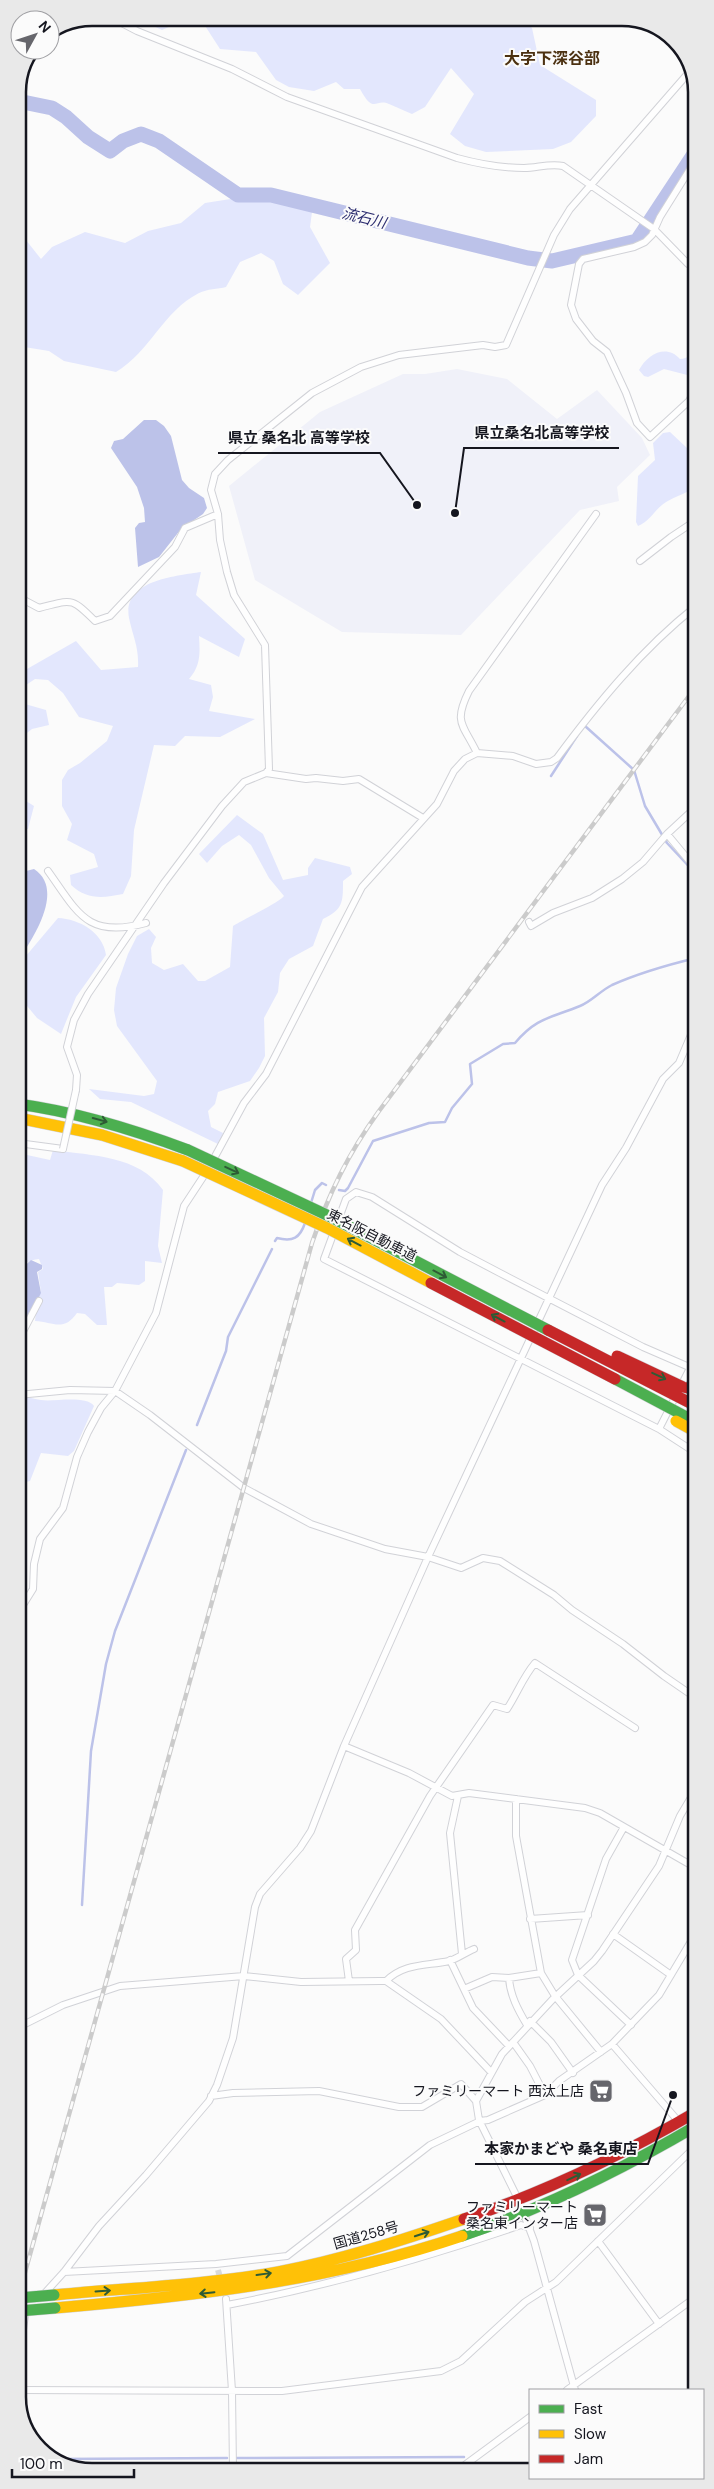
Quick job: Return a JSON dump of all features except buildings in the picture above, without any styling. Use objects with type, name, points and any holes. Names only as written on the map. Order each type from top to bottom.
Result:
[{"type":"highway","name":"東名阪自動車道","points":[[26,1105],[77,1114],[123,1126],[327,1228],[688,1418]]},
{"type":"highway","name":"東名阪自動車道","points":[[26,1120],[74,1127],[186,1156],[323,1213],[688,1402]]},
{"type":"highway","points":[[502,1307],[520,1312],[688,1388]]},
{"type":"highway","points":[[528,1334],[551,1353],[688,1428]]},
{"type":"highway","name":"国道258号","points":[[26,2297],[212,2281],[278,2272],[385,2246],[519,2201],[630,2150],[688,2117]]},
{"type":"highway","name":"国道258号","points":[[26,2312],[226,2290],[341,2271],[430,2246],[524,2214],[590,2184],[688,2130]]},
{"type":"street","points":[[127,26],[232,69],[287,97],[450,156],[492,166],[525,168],[554,164],[572,171],[654,229],[688,264]]},
{"type":"street","points":[[26,1144],[63,1149],[76,1090],[76,1075],[67,1047],[74,1020],[88,994],[164,883],[234,792],[244,782],[266,773],[270,769],[266,645],[234,595],[220,540],[218,514],[212,490],[212,480],[220,467],[312,394],[361,367],[386,357],[483,345],[495,347],[506,345],[554,235],[570,209],[592,186],[633,134],[685,76]]},
{"type":"street","points":[[688,173],[645,242],[634,247],[583,259],[579,264],[571,304],[576,319],[592,341],[607,352],[637,423],[650,437],[688,402]]},
{"type":"street","points":[[26,601],[40,608],[69,601],[76,602],[95,621],[110,616],[175,547],[185,528],[218,514]]},
{"type":"street","points":[[477,753],[459,718],[461,706],[468,691],[596,514]]},
{"type":"street","points":[[640,561],[688,525]]},
{"type":"street","points":[[26,1600],[33,1589],[34,1564],[40,1539],[63,1508],[77,1457],[88,1432],[101,1408],[115,1391],[156,1313],[184,1206],[228,1137],[244,1103],[266,1074],[362,887],[437,804],[454,771],[465,759],[477,753],[513,756],[536,764],[551,762],[557,758],[594,708],[688,613]]},
{"type":"street","points":[[266,773],[306,779],[316,778],[343,781],[359,779],[423,818]]},
{"type":"street","points":[[529,922],[532,926],[553,913],[592,898],[615,884],[643,862],[667,834],[688,815]]},
{"type":"street","points":[[667,834],[688,859]]},
{"type":"street","points":[[48,871],[64,897],[85,918],[103,926],[125,928],[146,923]]},
{"type":"street","points":[[26,2308],[64,2272],[99,2226],[146,2176],[211,2096],[233,2038],[255,1907],[260,1894],[300,1848],[311,1831],[344,1746],[428,1557],[551,1298],[602,1185],[626,1148],[663,1079],[679,1063],[688,1042]]},
{"type":"street","points":[[688,1367],[644,1347],[460,1252],[372,1197],[356,1192],[346,1199],[324,1259],[659,1429],[688,1448]]},
{"type":"street","points":[[26,1326],[40,1301]]},
{"type":"street","points":[[659,1429],[688,1378]]},
{"type":"street","points":[[26,1394],[70,1390],[115,1391],[250,1492],[311,1524],[385,1549],[428,1557],[461,1568],[483,1558],[500,1561],[554,1595],[572,1610],[623,1644],[688,1692]]},
{"type":"street","points":[[349,1981],[346,1959],[356,1950],[356,1930],[430,1796],[460,1750],[486,1718],[493,1705],[507,1709],[518,1694],[527,1673],[535,1663],[635,1728]]},
{"type":"street","points":[[344,1746],[408,1773],[446,1794],[458,1796],[469,1793],[585,1808],[600,1813],[688,1863]]},
{"type":"street","points":[[458,1796],[450,1833],[462,1954]]},
{"type":"street","points":[[516,1799],[516,1836],[541,1973],[555,1996],[601,2052]]},
{"type":"street","points":[[476,2101],[491,2072],[528,2023],[594,1961],[646,1887],[688,1802]]},
{"type":"street","points":[[624,1827],[606,1860],[572,1960],[578,1975],[631,2025]]},
{"type":"street","points":[[530,1919],[588,1915]]},
{"type":"street","points":[[613,1934],[671,1975]]},
{"type":"street","points":[[64,2272],[217,2267],[287,2256],[430,2145],[480,2121],[496,2117],[545,2095],[559,2081],[612,2044],[658,1995],[688,1946]]},
{"type":"street","points":[[386,1981],[391,1976],[418,1964],[450,1960],[474,1949]]},
{"type":"street","points":[[450,1960],[473,2008],[511,2044],[530,2066],[545,2095]]},
{"type":"street","points":[[464,1989],[492,1977],[509,1978],[541,1973]]},
{"type":"street","points":[[26,2024],[63,2006],[120,1986],[244,1976],[302,1982],[386,1981],[441,2020],[491,2072]]},
{"type":"street","points":[[509,1978],[509,1987],[518,2012],[551,2042],[573,2073]]},
{"type":"street","points":[[612,2044],[679,2122]]},
{"type":"street","points":[[211,2096],[233,2093],[319,2092],[399,2107],[422,2108],[461,2084],[476,2101],[480,2121],[530,2228],[575,2388],[688,2303]]},
{"type":"street","points":[[685,2132],[688,2136]]},
{"type":"street","points":[[26,2390],[282,2391],[441,2371],[461,2361],[525,2302],[546,2290],[688,2154]]},
{"type":"street","points":[[233,2463],[232,2391],[227,2302],[353,2277],[451,2250],[521,2224],[530,2228]]},
{"type":"street","points":[[598,2241],[659,2324]]},
{"type":"street","points":[[468,2463],[529,2418]]},
{"type":"shaded area","points":[[153,26],[171,26],[162,30]]},
{"type":"shaded area","points":[[205,26],[530,26],[540,65],[596,100],[596,116],[571,142],[553,149],[486,152],[465,146],[450,134],[474,94],[451,68],[425,107],[412,114],[384,103],[372,104],[360,89],[344,89],[336,82],[314,91],[289,87],[276,80],[256,52],[220,49]]},
{"type":"shaded area","points":[[272,197],[303,206],[312,212],[310,227],[330,263],[298,295],[283,284],[274,261],[261,253],[240,262],[226,287],[199,293],[186,301],[138,354],[116,372],[64,361],[49,351],[26,347],[26,240],[41,259],[52,247],[85,232],[125,243],[148,231],[181,223],[205,203],[237,198]]},
{"type":"shaded area","points":[[658,352],[669,352],[675,354],[680,359],[687,357],[688,375],[664,369],[648,377],[644,376],[639,370],[647,359]]},
{"type":"shaded area","points":[[457,369],[507,379],[557,419],[597,390],[642,438],[650,455],[617,487],[619,501],[580,510],[461,635],[342,632],[255,580],[229,486],[320,412],[403,374],[425,374]]},
{"type":"shaded area","points":[[670,432],[688,447],[688,491],[665,503],[646,522],[638,526],[636,522],[638,476],[655,460],[653,443],[663,433]]},
{"type":"shaded area","points":[[201,572],[196,595],[245,639],[239,657],[199,636],[198,664],[189,679],[211,685],[213,697],[209,711],[255,719],[220,737],[185,736],[175,746],[154,745],[134,830],[131,876],[123,894],[95,897],[77,890],[71,885],[70,875],[98,867],[94,854],[67,840],[72,824],[62,806],[62,780],[68,770],[80,763],[107,741],[113,726],[79,717],[63,693],[48,680],[35,679],[26,685],[26,670],[76,641],[101,670],[138,667],[137,648],[129,618],[129,605],[134,595],[142,588],[165,578]]},
{"type":"shaded area","points":[[26,704],[46,710],[49,725],[32,729],[26,734]]},
{"type":"shaded area","points":[[26,801],[34,806],[28,829],[26,829]]},
{"type":"shaded area","points":[[237,815],[263,834],[283,880],[308,875],[308,868],[315,858],[350,867],[352,874],[343,881],[342,900],[335,912],[323,919],[313,946],[289,959],[280,973],[278,992],[264,1018],[265,1056],[259,1068],[250,1081],[218,1092],[215,1104],[208,1111],[211,1127],[223,1133],[220,1145],[131,1102],[100,1099],[89,1089],[144,1096],[154,1094],[157,1081],[117,1026],[114,1010],[116,988],[128,954],[137,936],[149,929],[156,937],[151,948],[152,963],[164,970],[183,964],[198,981],[205,981],[230,967],[233,926],[284,896],[269,878],[251,845],[239,835],[222,846],[207,863],[199,854]]},
{"type":"shaded area","points":[[58,918],[74,921],[89,928],[95,933],[104,947],[106,955],[76,997],[61,1034],[37,1018],[26,1005],[26,956]]},
{"type":"shaded area","points":[[53,1150],[114,1159],[141,1170],[153,1178],[163,1190],[158,1246],[162,1263],[145,1261],[145,1281],[139,1285],[117,1283],[112,1287],[104,1287],[107,1325],[97,1325],[85,1314],[77,1313],[72,1319],[63,1324],[35,1321],[37,1300],[41,1292],[38,1272],[43,1269],[39,1259],[26,1263],[26,1155],[50,1160]]},
{"type":"shaded area","points":[[26,1397],[41,1400],[77,1400],[94,1406],[74,1451],[68,1456],[41,1453],[30,1481],[26,1482]]},
{"type":"water","points":[[144,420],[156,420],[164,426],[171,436],[182,480],[189,488],[204,498],[207,508],[203,514],[181,529],[159,557],[138,567],[135,528],[139,523],[145,522],[144,508],[137,487],[111,448],[114,441],[123,439]]},
{"type":"water","points":[[34,869],[43,878],[47,888],[47,900],[39,926],[26,948],[26,871]]},
{"type":"water","points":[[31,1260],[42,1265],[42,1269],[37,1272],[41,1293],[26,1323],[26,1265]]},
{"type":"waterway","name":"流石川","points":[[26,103],[52,108],[66,117],[88,137],[110,151],[123,141],[141,134],[159,141],[238,195],[271,195],[528,258],[552,261],[637,241],[688,164]]},
{"type":"waterway","points":[[585,726],[634,770],[645,806],[667,843],[688,865]]},
{"type":"waterway","points":[[551,776],[577,736]]},
{"type":"waterway","points":[[339,1190],[345,1191],[348,1188],[373,1141],[429,1123],[445,1122],[452,1108],[472,1084],[470,1064],[503,1044],[515,1043],[523,1034],[538,1023],[584,1004],[612,985],[653,970],[688,960]]},
{"type":"waterway","points":[[311,1203],[315,1190],[322,1183],[326,1185]]},
{"type":"waterway","points":[[275,1241],[277,1238],[295,1238],[301,1232],[305,1223]]},
{"type":"waterway","points":[[197,1425],[226,1351],[228,1337],[272,1249]]},
{"type":"waterway","points":[[82,1905],[91,1751],[106,1664],[115,1631],[186,1450]]},
{"type":"waterway","points":[[237,2458],[464,2457]]},
{"type":"waterway","points":[[71,2459],[227,2458]]},
{"type":"tunnel","points":[[218,2270],[221,2281]]},
{"type":"railway","points":[[26,2269],[312,1243],[325,1207],[340,1174],[379,1111],[688,697]]},
{"type":"traffic: fast","points":[[26,1105],[104,1122],[188,1150]]},
{"type":"traffic: fast","points":[[188,1150],[331,1217],[548,1330]]},
{"type":"traffic: fast","points":[[615,1379],[688,1418]]},
{"type":"traffic: fast","points":[[462,2236],[523,2213],[582,2187],[688,2130]]},
{"type":"traffic: fast","points":[[26,2297],[54,2295]]},
{"type":"traffic: fast","points":[[26,2310],[55,2308]]},
{"type":"traffic: slow","points":[[26,1120],[102,1135],[183,1161]]},
{"type":"traffic: slow","points":[[183,1161],[327,1228],[431,1283]]},
{"type":"traffic: slow","points":[[676,1421],[688,1428]]},
{"type":"traffic: slow","points":[[54,2295],[194,2283],[278,2272],[372,2249],[464,2219]]},
{"type":"traffic: slow","points":[[55,2308],[159,2298],[261,2284],[362,2265],[462,2236]]},
{"type":"traffic: jam","points":[[431,1283],[615,1379]]},
{"type":"traffic: jam","points":[[548,1330],[688,1402]]},
{"type":"traffic: jam","points":[[617,1356],[688,1388]]},
{"type":"traffic: jam","points":[[464,2219],[524,2197],[583,2172],[688,2116]]},
{"type":"place","name":"県立 桑名北 高等学校","points":[[417,505]]},
{"type":"place","name":"県立桑名北高等学校","points":[[455,513]]},
{"type":"place","name":"ファミリーマート 西汰上店","points":[[601,2091]]},
{"type":"place","name":"本家かまどや 桑名東店","points":[[673,2095]]},
{"type":"place","name":"ファミリーマート 桑名東インター店","points":[[595,2215]]},
{"type":"district","name":"大字下深谷部","points":[[552,58]]}]
